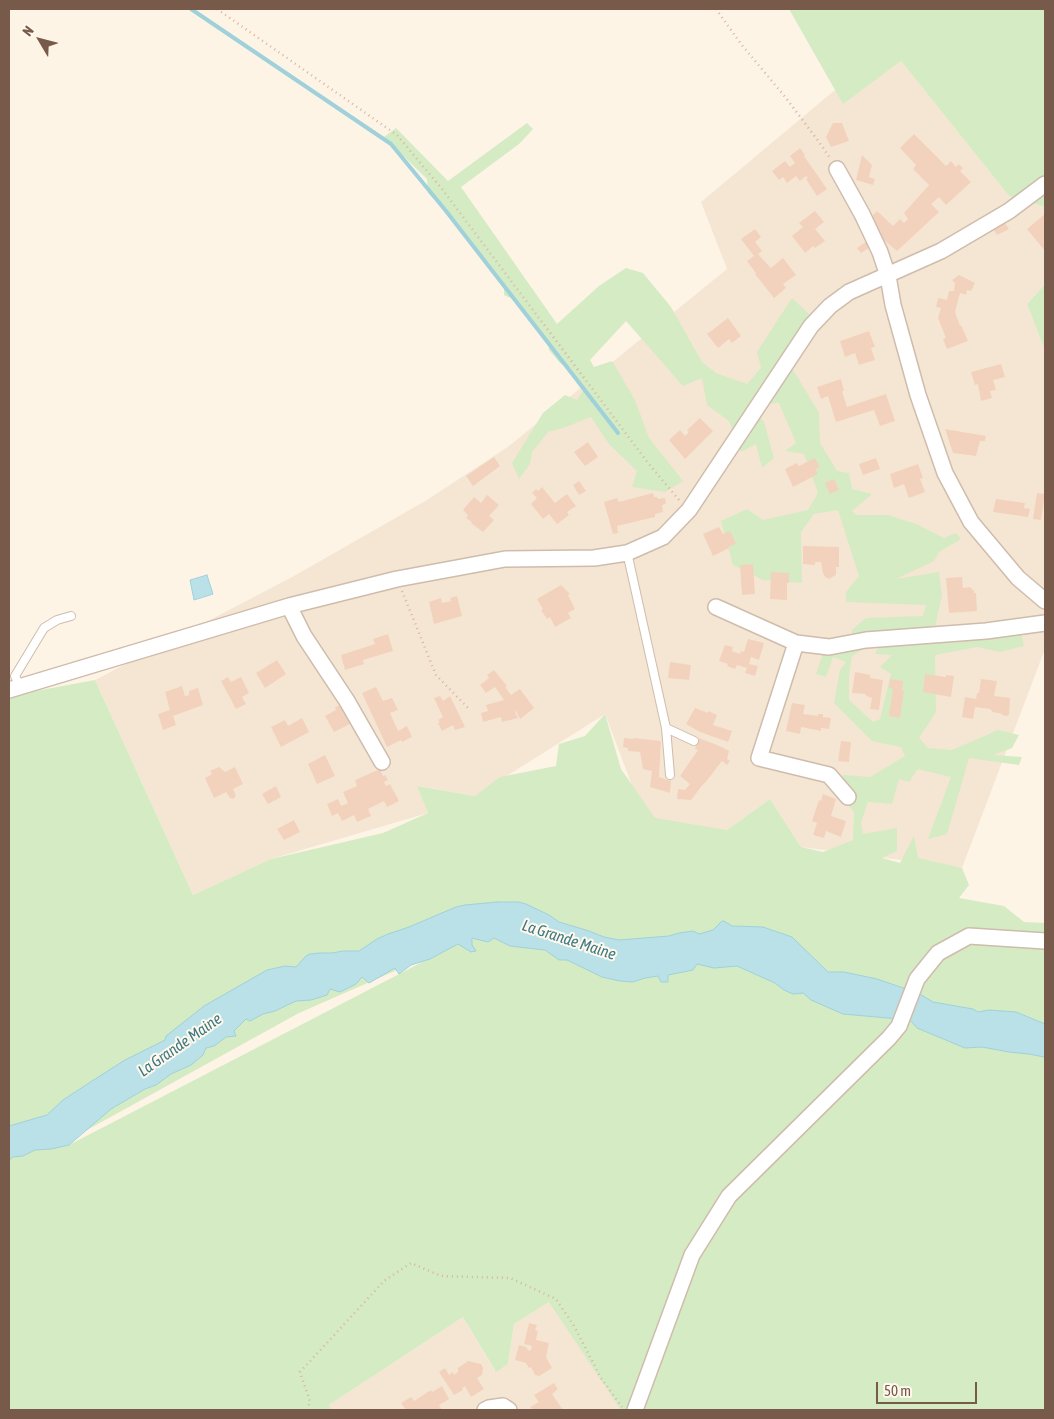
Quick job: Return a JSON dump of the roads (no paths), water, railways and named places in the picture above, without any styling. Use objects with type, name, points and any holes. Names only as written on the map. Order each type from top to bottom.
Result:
[{"type":"street","points":[[837,169],[880,252],[888,276],[893,305],[918,395],[945,473],[971,522],[1018,578],[1045,601]]},
{"type":"street","points":[[14,688],[289,606],[398,579],[505,559],[594,558],[627,552],[663,536],[689,510],[811,326],[830,306],[849,292],[940,252],[1009,211],[1045,184]]},
{"type":"street","points":[[289,606],[304,636],[347,701],[382,762]]},
{"type":"street","points":[[716,608],[796,644],[829,647],[866,640],[986,631],[1045,623]]},
{"type":"street","points":[[796,644],[759,758],[829,775],[848,797]]},
{"type":"street","points":[[635,1410],[692,1255],[729,1196],[889,1038],[899,1026],[917,979],[938,953],[968,936],[1045,941]]},
{"type":"street","points":[[484,1410],[503,1406],[510,1410]]},
{"type":"lane","points":[[627,552],[666,728],[670,775]]},
{"type":"lane","points":[[14,688],[15,676],[44,628],[57,620],[71,616]]},
{"type":"lane","points":[[666,728],[694,741]]},
{"type":"water","points":[[207,575],[213,594],[194,600],[190,580]]},
{"type":"water","name":"La Grande Maine","points":[[497,902],[526,904],[559,922],[619,940],[669,936],[693,931],[699,934],[713,930],[722,921],[732,926],[763,927],[792,937],[828,972],[844,972],[877,979],[918,993],[933,1002],[973,1009],[978,1012],[989,1010],[1016,1012],[1045,1024],[1045,1060],[1044,1057],[1029,1054],[982,1047],[965,1048],[917,1028],[910,1020],[843,1014],[811,1000],[803,993],[793,994],[775,983],[737,966],[714,968],[697,964],[693,970],[668,975],[668,982],[661,982],[658,976],[633,982],[620,981],[602,977],[567,960],[559,960],[545,950],[510,946],[494,938],[488,942],[472,938],[472,945],[476,951],[471,952],[458,944],[430,959],[411,965],[399,974],[395,968],[369,983],[362,977],[356,984],[340,992],[330,989],[327,995],[311,1000],[296,1001],[250,1021],[246,1019],[234,1031],[236,1036],[226,1037],[214,1046],[206,1048],[203,1055],[191,1065],[171,1074],[156,1085],[145,1089],[111,1109],[69,1145],[35,1150],[23,1156],[12,1157],[9,1161],[9,1126],[47,1115],[63,1100],[125,1060],[165,1040],[166,1036],[204,1006],[267,970],[285,966],[296,967],[310,954],[359,951],[388,934],[456,907]]},
{"type":"waterway","points":[[191,9],[391,144],[446,211],[618,433]]}]
